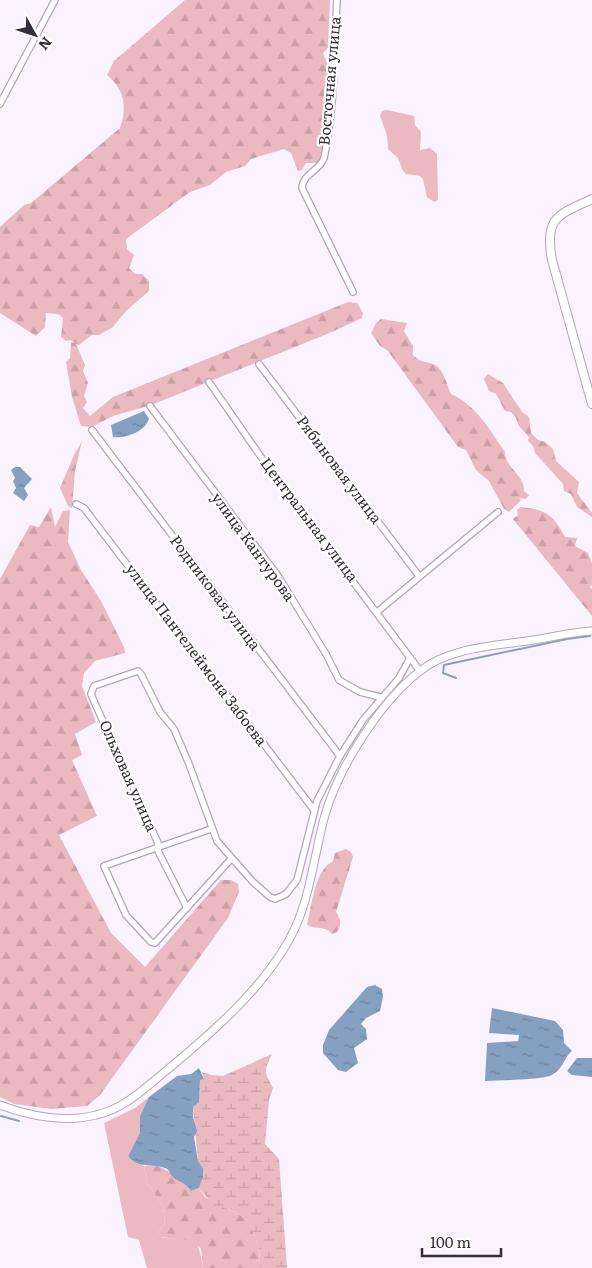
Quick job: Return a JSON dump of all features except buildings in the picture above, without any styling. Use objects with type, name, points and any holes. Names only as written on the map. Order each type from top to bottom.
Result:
[{"type":"main road","points":[[592,199],[558,217],[551,228],[548,238],[552,260],[592,404]]},
{"type":"street","points":[[0,104],[56,0]]},
{"type":"street","name":"Восточная улица","points":[[337,0],[329,121],[323,159],[317,169],[305,179],[302,188],[353,292]]},
{"type":"street","name":"Рябиновая улица","points":[[259,364],[419,576]]},
{"type":"street","name":"Центральная улица","points":[[209,382],[277,480],[420,671]]},
{"type":"street","name":"улица Кантурова","points":[[150,406],[278,576],[326,654],[339,680],[360,692],[380,697]]},
{"type":"street","name":"Родниковая улица","points":[[92,430],[340,756]]},
{"type":"street","name":"улица Пантелеймона Забоева","points":[[76,504],[84,508],[314,810]]},
{"type":"street","points":[[377,612],[498,512]]},
{"type":"street","points":[[0,1105],[32,1114],[67,1118],[96,1115],[112,1110],[140,1092],[229,1016],[287,943],[296,925],[326,811],[350,758],[385,707],[420,671],[433,663],[471,651],[592,631]]},
{"type":"street","points":[[231,858],[155,943],[151,942],[126,915],[104,868],[107,865],[158,846],[211,829],[220,846],[270,897],[279,898],[286,894],[297,880],[314,810],[340,756],[380,697],[399,678],[410,658]]},
{"type":"street","name":"Ольховая улица","points":[[187,908],[91,694],[94,686],[138,671],[160,712],[174,729],[189,764],[211,829]]},
{"type":"green space","points":[[185,0],[330,0],[328,48],[323,53],[329,67],[323,156],[318,163],[306,163],[302,170],[298,171],[291,153],[284,149],[251,159],[245,166],[226,172],[210,185],[190,192],[126,239],[127,249],[134,255],[129,268],[135,274],[142,274],[149,281],[149,291],[126,311],[113,327],[99,335],[92,335],[79,345],[76,344],[85,365],[83,371],[88,383],[84,396],[87,402],[83,408],[90,416],[113,397],[348,302],[357,303],[363,313],[362,318],[332,332],[151,405],[113,416],[92,427],[81,426],[72,397],[66,362],[70,358],[71,342],[76,343],[70,340],[66,341],[61,337],[63,318],[58,314],[46,313],[45,327],[36,336],[0,313],[0,227],[24,205],[31,203],[120,128],[124,106],[123,99],[118,87],[107,75],[114,61]]},
{"type":"green space","points":[[387,110],[414,116],[415,125],[421,132],[420,150],[430,148],[437,154],[438,200],[434,202],[427,197],[423,179],[420,176],[406,174],[398,158],[388,149],[387,135],[380,116],[382,111]]},
{"type":"green space","points":[[381,319],[407,323],[404,331],[413,346],[413,355],[422,361],[438,367],[451,394],[475,411],[505,452],[508,463],[521,480],[524,491],[529,495],[526,499],[519,498],[521,500],[509,512],[504,509],[489,481],[476,470],[466,450],[458,447],[388,351],[380,346],[371,333],[376,323]]},
{"type":"green space","points":[[488,374],[503,383],[522,412],[529,417],[531,433],[538,440],[545,442],[553,449],[556,461],[579,482],[577,493],[592,513],[592,517],[577,507],[571,494],[564,491],[563,484],[535,453],[533,446],[528,441],[529,437],[519,426],[515,416],[511,412],[505,411],[496,394],[489,391],[484,379]]},
{"type":"green space","points":[[82,441],[75,471],[72,508],[68,506],[60,488]]},
{"type":"green space","points":[[51,507],[55,527],[63,511],[70,510],[68,542],[81,570],[101,601],[124,647],[125,653],[95,661],[84,673],[82,686],[96,722],[75,734],[82,755],[72,760],[97,816],[59,835],[111,933],[145,967],[221,880],[231,880],[238,884],[239,892],[228,918],[100,1095],[87,1106],[52,1109],[14,1104],[0,1097],[0,579],[30,525],[39,527]]},
{"type":"green space","points":[[521,507],[548,514],[557,523],[565,537],[577,538],[575,546],[588,553],[592,564],[592,585],[589,587],[592,589],[592,616],[513,519],[518,515],[517,510]]},
{"type":"green space","points":[[346,849],[351,852],[353,857],[336,912],[340,920],[340,927],[337,932],[332,934],[329,931],[307,925],[315,890],[322,873],[333,861],[335,853]]},
{"type":"green space","points":[[272,1054],[266,1071],[273,1088],[269,1100],[265,1144],[279,1159],[287,1268],[260,1268],[259,1247],[250,1224],[244,1217],[229,1209],[214,1206],[199,1188],[203,1177],[203,1168],[198,1161],[193,1107],[199,1101],[200,1080],[204,1078],[202,1072],[223,1076]]},
{"type":"green space","points":[[149,1097],[140,1116],[140,1133],[128,1156],[144,1166],[147,1182],[163,1206],[165,1223],[158,1233],[163,1238],[193,1241],[199,1250],[203,1268],[147,1268],[139,1240],[128,1237],[104,1123],[135,1108]]},
{"type":"green space","points":[[155,1165],[175,1176],[191,1191],[199,1188],[205,1197],[244,1217],[250,1224],[259,1247],[260,1268],[203,1268],[201,1249],[192,1241],[160,1237],[158,1233],[165,1223],[163,1206],[147,1182],[144,1166]]},
{"type":"water","points":[[144,411],[149,419],[143,428],[128,436],[113,437],[111,425]]},
{"type":"water","points":[[15,467],[20,467],[32,479],[24,488],[28,495],[24,501],[13,493],[16,488],[13,481],[15,478],[11,470]]},
{"type":"water","points":[[375,985],[382,989],[383,997],[380,1011],[366,1018],[361,1024],[366,1029],[367,1039],[354,1048],[358,1063],[346,1072],[338,1070],[323,1053],[323,1045],[329,1030],[367,987]]},
{"type":"water","points":[[492,1008],[555,1021],[563,1030],[564,1043],[572,1051],[559,1069],[547,1077],[485,1081],[487,1043],[518,1041],[519,1035],[489,1033]]},
{"type":"water","points":[[577,1058],[592,1058],[592,1077],[572,1075],[567,1071]]},
{"type":"water","points":[[199,1068],[204,1079],[200,1080],[199,1102],[193,1107],[193,1117],[197,1131],[194,1137],[198,1161],[203,1168],[203,1177],[199,1188],[191,1191],[173,1177],[167,1169],[136,1163],[128,1156],[140,1133],[140,1116],[149,1097],[177,1076],[191,1074]]},
{"type":"waterway","points":[[456,678],[443,673],[444,665],[567,639],[590,636]]},
{"type":"waterway","points":[[1,1116],[19,1121]]}]
